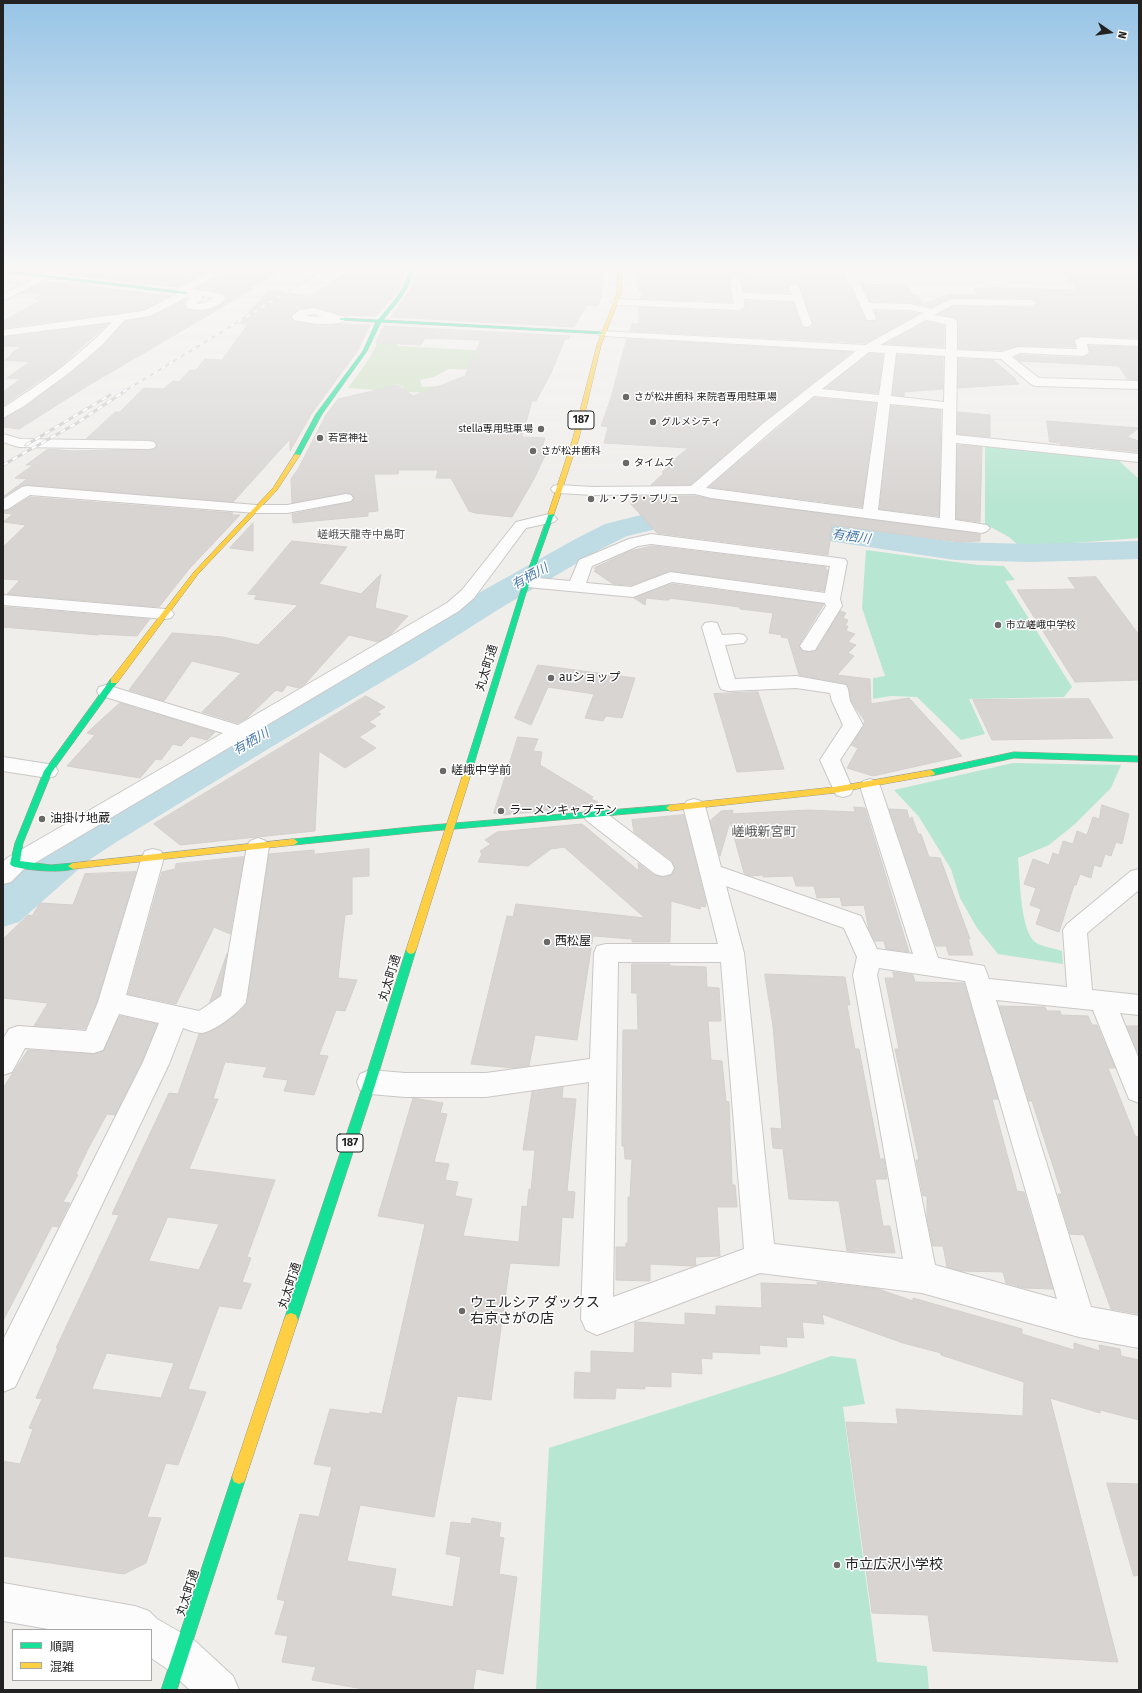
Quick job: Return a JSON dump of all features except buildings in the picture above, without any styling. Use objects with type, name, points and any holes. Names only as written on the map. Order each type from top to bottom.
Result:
[{"type":"street","points":[[3,414],[39,390],[93,348]]},
{"type":"street","points":[[17,869],[19,843],[48,771],[106,691],[196,572],[275,489],[290,468],[315,420],[366,348]]},
{"type":"street","name":"丸太町通","points":[[169,1690],[166,1645],[370,1082],[449,827],[531,582],[558,489],[576,438],[600,348]]},
{"type":"street","points":[[867,348],[1004,356],[1018,350],[1083,353],[1082,348]]},
{"type":"street","points":[[695,490],[811,392],[867,348]]},
{"type":"street","points":[[948,523],[951,348]]},
{"type":"street","points":[[870,514],[891,349]]},
{"type":"street","points":[[1004,356],[1036,382],[1139,385]]},
{"type":"street","points":[[811,392],[950,406]]},
{"type":"street","points":[[3,438],[19,443],[149,445]]},
{"type":"street","points":[[949,438],[1139,458]]},
{"type":"street","points":[[558,489],[594,491],[695,490],[712,494],[982,528]]},
{"type":"street","points":[[3,506],[27,490],[256,509],[287,509],[346,498]]},
{"type":"street","points":[[17,869],[241,732],[453,607],[468,594],[521,525],[550,519]]},
{"type":"street","points":[[576,587],[585,563],[634,542],[651,539],[839,562],[832,599],[834,606],[809,646]]},
{"type":"street","points":[[531,582],[634,592],[670,577],[832,599]]},
{"type":"street","points":[[3,600],[165,614]]},
{"type":"street","points":[[738,640],[713,634],[728,685],[796,682],[839,689],[841,701],[853,725],[830,760],[843,790]]},
{"type":"street","points":[[106,691],[241,732]]},
{"type":"street","points":[[17,869],[51,868],[449,827],[694,806],[843,790],[870,786],[1014,755],[1139,759]]},
{"type":"street","points":[[3,764],[48,771]]},
{"type":"street","points":[[870,786],[929,966]]},
{"type":"street","points":[[694,806],[732,953],[760,1258]]},
{"type":"street","points":[[594,815],[663,868]]},
{"type":"street","points":[[111,1002],[202,1022],[233,1002],[258,846]]},
{"type":"street","points":[[3,1064],[18,1036],[94,1042],[111,1002],[153,857]]},
{"type":"street","points":[[712,872],[854,922],[869,957],[865,975],[922,1277]]},
{"type":"street","points":[[1139,877],[1075,930],[1091,1000],[1139,1091]]},
{"type":"street","points":[[732,953],[606,953],[597,1319],[760,1258],[922,1277],[1079,1321],[1139,1332]]},
{"type":"street","points":[[869,957],[975,973],[1079,1321]]},
{"type":"street","points":[[979,988],[1139,1006]]},
{"type":"street","points":[[3,1375],[156,1064],[175,1016]]},
{"type":"street","points":[[370,1082],[405,1085],[486,1085],[603,1069]]},
{"type":"street","points":[[3,1602],[135,1625],[141,1629]]},
{"type":"street","points":[[166,1645],[219,1690]]},
{"type":"green space","points":[[375,348],[435,348],[489,351],[477,370],[449,369],[434,377],[420,380],[422,387],[438,386],[472,396],[394,391],[404,388],[398,384],[388,387],[391,391],[348,388],[369,359]]},
{"type":"green space","points":[[985,444],[1118,460],[1139,479],[1139,538],[1020,547],[1009,537],[985,524]]},
{"type":"green space","points":[[866,550],[978,565],[1004,566],[1015,580],[1005,581],[1072,687],[1064,697],[969,699],[985,734],[961,740],[917,697],[891,696],[873,699],[873,678],[885,676],[862,608]]},
{"type":"green space","points":[[1013,763],[1121,765],[1111,788],[1075,824],[1049,845],[1018,858],[1022,903],[1026,926],[1030,936],[1038,944],[1062,951],[1063,964],[998,954],[977,928],[960,898],[951,869],[919,817],[894,790]]},
{"type":"green space","points":[[831,1356],[856,1359],[865,1404],[843,1407],[877,1662],[927,1666],[929,1690],[536,1690],[549,1448],[784,1373]]},
{"type":"waterway","name":"有栖川","points":[[3,910],[74,849],[254,740],[407,653],[487,602],[590,543],[616,530],[665,518],[688,516],[706,518]]},
{"type":"waterway","name":"有栖川","points":[[773,525],[955,551],[1030,553],[1139,550]]},
{"type":"railway","points":[[123,392],[195,348]]},
{"type":"railway","points":[[3,465],[77,423],[125,391]]},
{"type":"railway","points":[[26,445],[110,395]]},
{"type":"traffic: fast","points":[[297,455],[319,414],[366,348]]},
{"type":"traffic: fast","points":[[466,777],[523,593],[551,514]]},
{"type":"traffic: fast","points":[[73,866],[51,868],[15,864],[19,843],[48,771],[114,681]]},
{"type":"traffic: fast","points":[[931,773],[1014,755],[1139,759]]},
{"type":"traffic: fast","points":[[294,842],[420,829],[670,808]]},
{"type":"traffic: fast","points":[[291,1320],[370,1082],[411,950]]},
{"type":"traffic: fast","points":[[169,1690],[239,1477]]},
{"type":"traffic: slow","points":[[551,514],[576,438],[598,348]]},
{"type":"traffic: slow","points":[[114,681],[196,573],[275,489],[297,455]]},
{"type":"traffic: slow","points":[[670,808],[834,790],[899,780],[931,773]]},
{"type":"traffic: slow","points":[[411,950],[466,777]]},
{"type":"traffic: slow","points":[[73,866],[294,842]]},
{"type":"traffic: slow","points":[[239,1477],[291,1320]]},
{"type":"place","name":"さが松井歯科 来院者専用駐車場","points":[[626,397]]},
{"type":"place","name":"グルメシティ","points":[[653,422]]},
{"type":"place","name":"stella専用駐車場","points":[[541,429]]},
{"type":"place","name":"若宮神社","points":[[320,438]]},
{"type":"place","name":"さが松井歯科","points":[[533,451]]},
{"type":"place","name":"タイムズ","points":[[626,463]]},
{"type":"place","name":"ル・プラ・プリュ","points":[[591,499]]},
{"type":"place","name":"市立嵯峨中学校","points":[[998,625]]},
{"type":"place","name":"auショップ","points":[[551,678]]},
{"type":"place","name":"嵯峨中学前","points":[[443,771]]},
{"type":"place","name":"ラーメンキャプテン","points":[[501,811]]},
{"type":"place","name":"油掛け地蔵","points":[[42,819]]},
{"type":"place","name":"西松屋","points":[[547,942]]},
{"type":"place","name":"ウェルシア ダックス 右京さがの店","points":[[462,1311]]},
{"type":"place","name":"市立広沢小学校","points":[[837,1565]]},
{"type":"district","name":"嵯峨天龍寺中島町","points":[[361,535]]},
{"type":"district","name":"嵯峨新宮町","points":[[764,832]]}]
